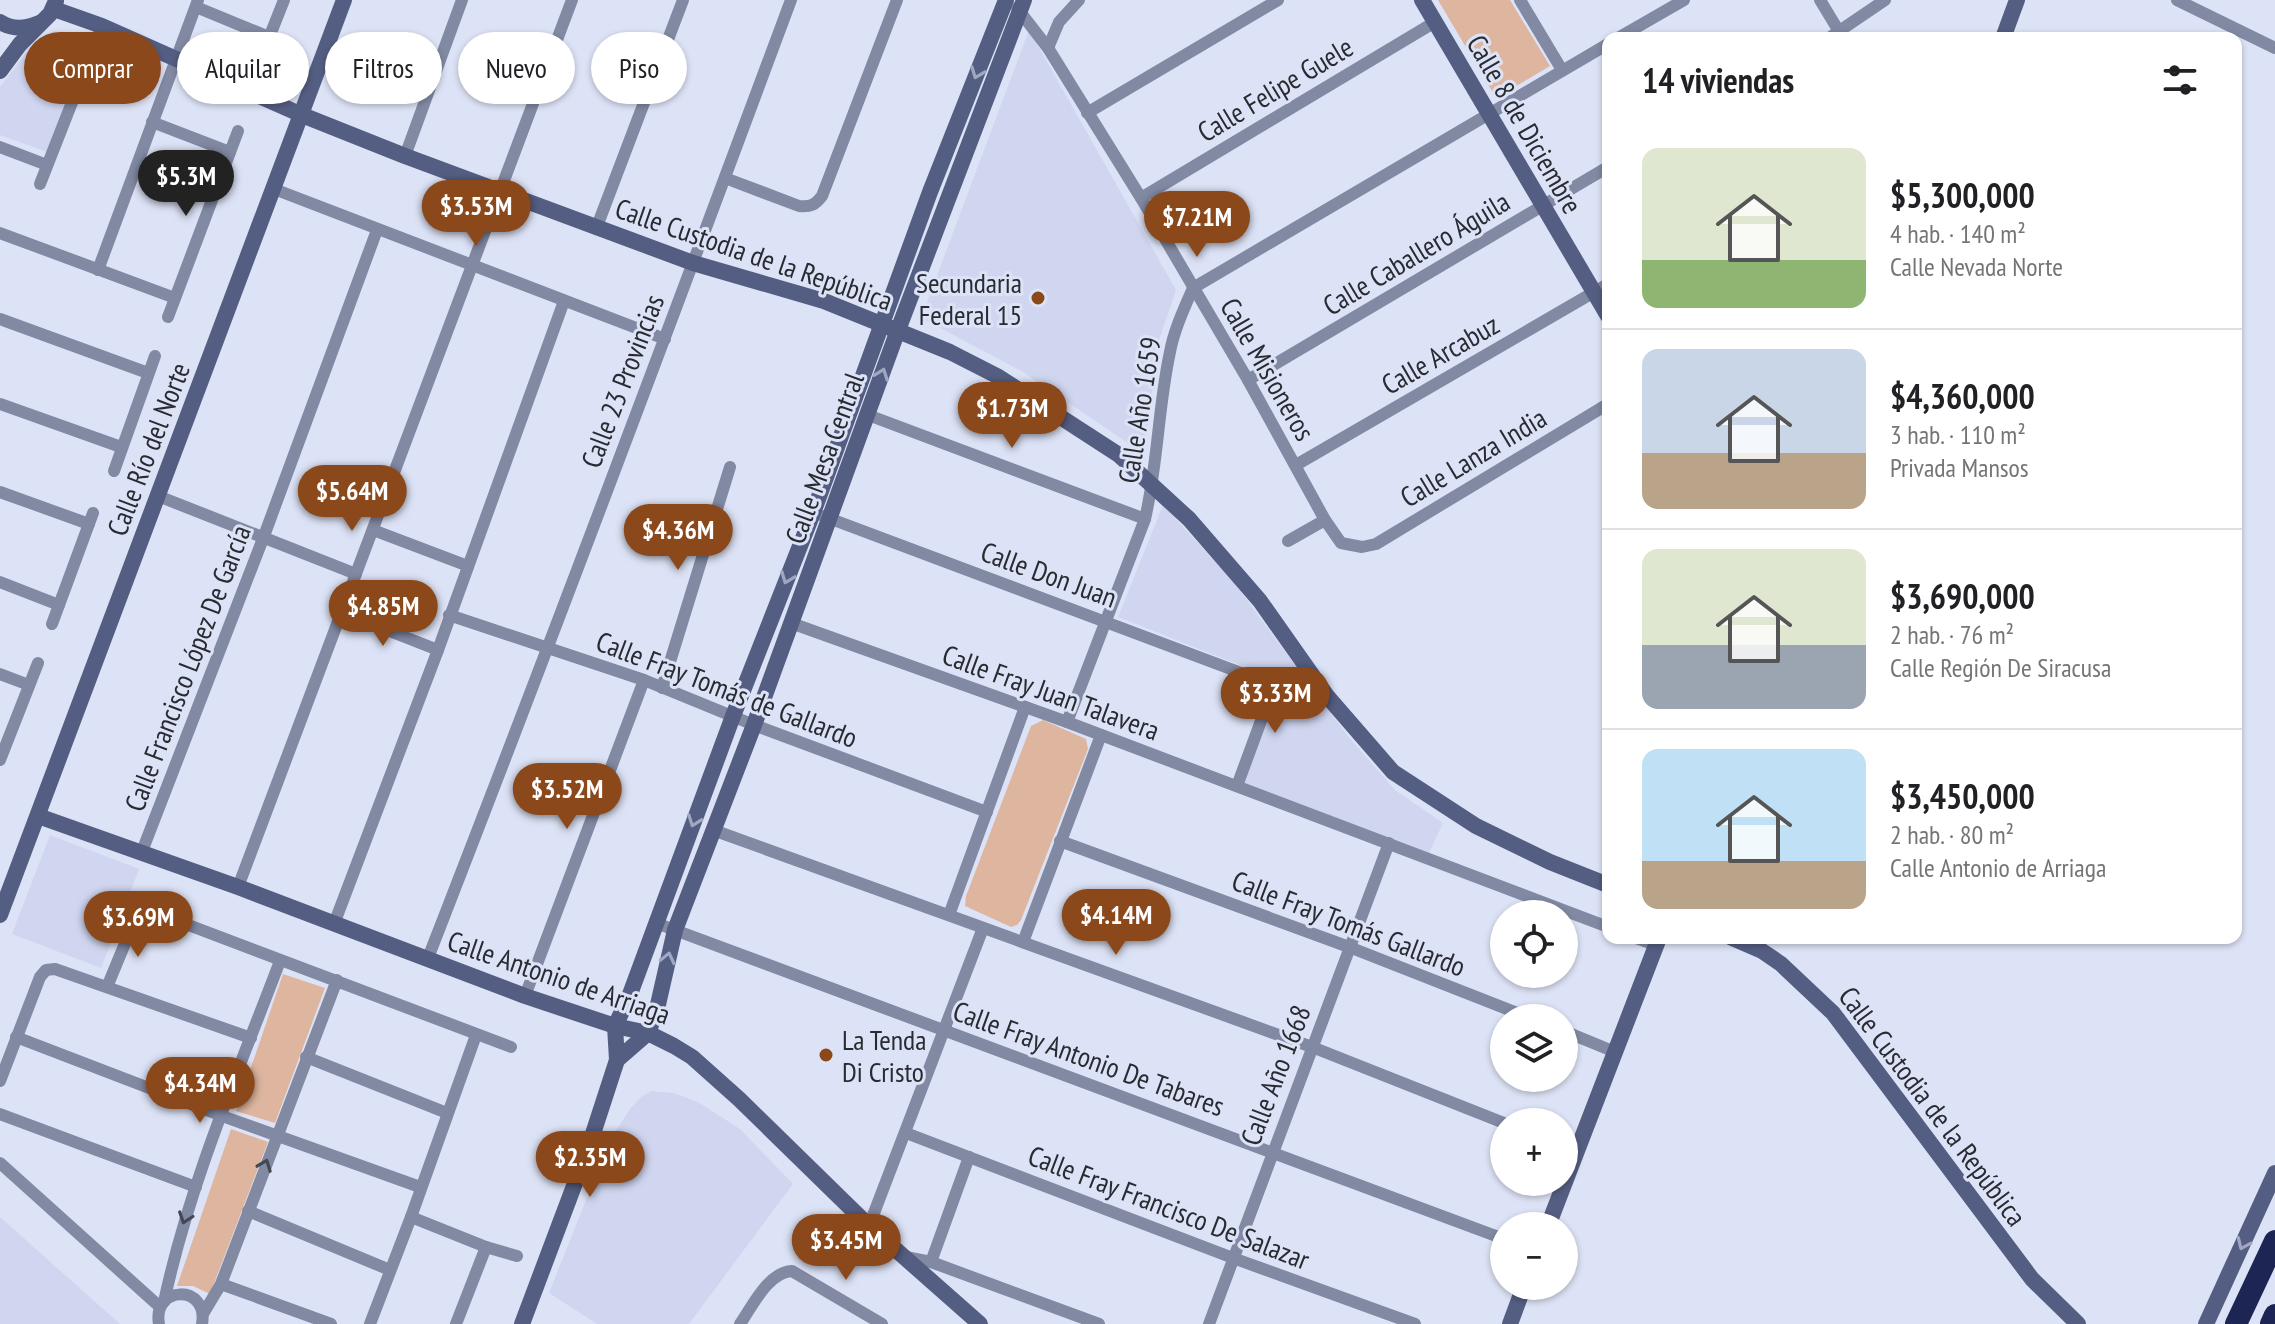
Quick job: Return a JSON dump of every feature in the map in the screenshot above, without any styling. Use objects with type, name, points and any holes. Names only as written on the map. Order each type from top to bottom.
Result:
[{"type":"highway","points":[[2236,1324],[2275,1241]]},
{"type":"highway","points":[[2271,1324],[2275,1315]]},
{"type":"main road","name":"Calle Río del Norte","points":[[0,915],[344,0]]},
{"type":"main road","name":"Calle 8 de Diciembre","points":[[1422,0],[1543,205],[1601,288]]},
{"type":"main road","points":[[2005,32],[2017,0]]},
{"type":"main road","name":"Calle Mesa Central","points":[[648,1033],[657,1009],[675,930],[791,623],[881,323],[1015,3]]},
{"type":"main road","name":"Calle Mesa Central","points":[[522,1324],[589,1146],[617,1060],[615,1026],[733,716],[868,415],[1015,3]]},
{"type":"main road","name":"Calle Custodia de la República","points":[[51,10],[102,26],[302,115],[500,193],[693,263],[824,301],[950,352],[997,376],[1119,455],[1189,519],[1240,577],[1329,699],[1393,772],[1476,826],[1550,862],[1602,883]]},
{"type":"main road","points":[[0,22],[17,28],[29,27],[51,10]]},
{"type":"main road","points":[[0,71],[51,10]]},
{"type":"main road","name":"Calle Antonio de Arriaga","points":[[38,816],[238,887],[525,996],[615,1026],[648,1033],[674,1046],[701,1065],[901,1256],[980,1324]]},
{"type":"main road","points":[[1578,1132],[1615,1052],[1656,944]]},
{"type":"main road","name":"Calle Custodia de la República","points":[[1746,944],[1781,964],[1833,1013],[2032,1279],[2078,1324]]},
{"type":"main road","points":[[617,1060],[648,1033]]},
{"type":"main road","points":[[2206,1324],[2275,1173]]},
{"type":"main road","points":[[1510,1324],[1519,1300]]},
{"type":"street","points":[[271,32],[284,0]]},
{"type":"street","points":[[405,156],[462,0]]},
{"type":"street","points":[[238,887],[572,0]]},
{"type":"street","points":[[596,229],[683,0]]},
{"type":"street","name":"Calle 23 Provincias","points":[[428,958],[549,648],[607,485],[665,339],[791,0]]},
{"type":"street","points":[[725,178],[799,206],[816,204],[822,196],[897,0]]},
{"type":"street","points":[[1048,48],[1059,22],[1079,0]]},
{"type":"street","points":[[1087,113],[1278,0]]},
{"type":"street","points":[[1520,0],[1562,70]]},
{"type":"street","points":[[1628,32],[1684,0]]},
{"type":"street","points":[[1820,0],[1835,32]]},
{"type":"street","points":[[1842,32],[1885,0]]},
{"type":"street","points":[[2177,0],[2275,48]]},
{"type":"street","name":"Calle Misioneros","points":[[1015,3],[1048,48],[1141,198],[1248,380],[1325,520],[1341,543],[1362,547]]},
{"type":"street","points":[[98,270],[197,4],[258,32]]},
{"type":"street","name":"Calle Felipe Guele","points":[[1141,198],[1435,22]]},
{"type":"street","points":[[40,184],[102,26]]},
{"type":"street","points":[[1193,288],[1602,47]]},
{"type":"street","points":[[152,122],[230,152]]},
{"type":"street","points":[[168,317],[238,131]]},
{"type":"street","points":[[0,147],[47,165]]},
{"type":"street","name":"Calle Caballero Águila","points":[[1248,380],[1602,171]]},
{"type":"street","points":[[274,189],[665,339]]},
{"type":"street","name":"Calle Francisco López De García","points":[[141,854],[264,536],[377,230]]},
{"type":"street","points":[[0,233],[175,298]]},
{"type":"street","name":"Calle Año 1659","points":[[1067,722],[1145,519],[1153,485],[1170,352],[1193,288]]},
{"type":"street","name":"Calle Arcabuz","points":[[1296,465],[1601,288]]},
{"type":"street","points":[[334,924],[438,650],[564,301]]},
{"type":"street","points":[[0,319],[148,373]]},
{"type":"street","points":[[114,471],[155,356]]},
{"type":"street","points":[[0,404],[121,447]]},
{"type":"street","name":"Calle Lanza India","points":[[1362,547],[1376,544],[1602,408]]},
{"type":"street","points":[[868,415],[1145,519]]},
{"type":"street","points":[[662,688],[730,467]]},
{"type":"street","points":[[0,492],[91,518],[52,624]]},
{"type":"street","points":[[158,496],[356,574]]},
{"type":"street","name":"Calle Don Juan","points":[[821,516],[1260,680],[1266,685],[1269,699],[1237,786]]},
{"type":"street","points":[[1288,541],[1325,520]]},
{"type":"street","points":[[373,530],[468,566]]},
{"type":"street","points":[[0,582],[59,605]]},
{"type":"street","points":[[341,612],[438,650]]},
{"type":"street","name":"Calle Fray Tomás de Gallardo","points":[[449,615],[644,680],[754,725],[987,812]]},
{"type":"street","name":"Calle Fray Juan Talavera","points":[[791,623],[1067,722],[1602,925]]},
{"type":"street","points":[[0,760],[38,663]]},
{"type":"street","points":[[0,674],[29,685]]},
{"type":"street","points":[[525,996],[644,680]]},
{"type":"street","points":[[949,915],[1025,707]]},
{"type":"street","points":[[1023,942],[1101,735]]},
{"type":"street","points":[[713,830],[1312,1047],[1490,1117]]},
{"type":"street","name":"Calle Fray Tomás Gallardo","points":[[1060,841],[1494,1004]]},
{"type":"street","name":"Calle Año 1668","points":[[1209,1324],[1271,1151],[1389,843]]},
{"type":"street","points":[[107,987],[131,929],[149,914],[162,915],[511,1047]]},
{"type":"street","name":"Calle Fray Antonio De Tabares","points":[[656,923],[1490,1234]]},
{"type":"street","points":[[869,1226],[983,928]]},
{"type":"street","points":[[159,1324],[175,1249],[280,961]]},
{"type":"street","points":[[0,1081],[40,977],[46,970],[62,971],[251,1038]]},
{"type":"street","points":[[202,1319],[221,1284],[337,980]]},
{"type":"street","points":[[370,1324],[476,1035]]},
{"type":"street","points":[[16,1037],[420,1187]]},
{"type":"street","points":[[1578,1037],[1615,1052]]},
{"type":"street","points":[[306,1057],[447,1113]]},
{"type":"street","points":[[0,1114],[196,1187]]},
{"type":"street","name":"Calle Fray Francisco De Salazar","points":[[906,1133],[1415,1324]]},
{"type":"street","points":[[931,1262],[969,1157]]},
{"type":"street","points":[[0,1163],[162,1304]]},
{"type":"street","points":[[248,1211],[390,1270]]},
{"type":"street","points":[[411,1217],[517,1256]]},
{"type":"street","points":[[456,1324],[486,1247]]},
{"type":"street","points":[[901,1256],[931,1262],[1099,1324]]},
{"type":"street","points":[[740,1324],[774,1278],[785,1271],[792,1271],[882,1324]]},
{"type":"street","points":[[221,1284],[331,1324]]},
{"type":"street","points":[[162,1304],[176,1295],[191,1296],[201,1307],[202,1319]]},
{"type":"shaded area","points":[[1438,0],[1510,0],[1550,66],[1496,98]]},
{"type":"shaded area","points":[[1029,30],[1176,290],[1159,340],[1144,454],[1023,372],[921,318]]},
{"type":"shaded area","points":[[24,56],[24,104],[66,104],[47,152],[0,135],[0,87]]},
{"type":"shaded area","points":[[1163,505],[1232,580],[1347,735],[1395,790],[1443,823],[1429,853],[1244,783],[1278,688],[1275,679],[1118,617]]},
{"type":"shaded area","points":[[1043,720],[1086,739],[1088,749],[1021,920],[1011,927],[965,906],[966,896],[1031,726]]},
{"type":"shaded area","points":[[50,835],[139,869],[101,968],[12,934]]},
{"type":"shaded area","points":[[283,974],[325,988],[275,1123],[236,1111]]},
{"type":"shaded area","points":[[651,1091],[674,1093],[698,1102],[740,1129],[793,1184],[689,1324],[597,1324],[549,1293],[610,1140],[630,1109]]},
{"type":"shaded area","points":[[231,1129],[268,1142],[210,1294],[193,1286],[177,1286]]},
{"type":"shaded area","points":[[0,1217],[120,1324],[0,1324]]},
{"type":"place","name":"Secundaria Federal 15","points":[[1038,298]]},
{"type":"place","name":"La Tenda Di Cristo","points":[[826,1055]]}]
